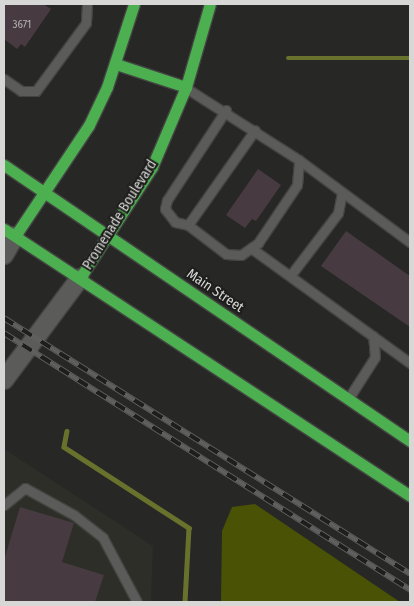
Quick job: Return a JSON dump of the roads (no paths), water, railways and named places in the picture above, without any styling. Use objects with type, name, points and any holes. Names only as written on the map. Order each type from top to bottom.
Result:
[{"type":"main road","points":[[134,4],[116,64],[89,125],[46,192],[9,233],[410,496]]},
{"type":"main road","name":"Promenade Boulevard","points":[[80,278],[152,167],[186,87],[210,4]]},
{"type":"main road","points":[[116,64],[186,87]]},
{"type":"main road","name":"Main Street","points":[[4,165],[410,441]]},
{"type":"street","points":[[4,255],[9,233]]},
{"type":"street","name":"Promenade Boulevard","points":[[4,380],[80,278]]},
{"type":"lane","points":[[4,79],[21,91],[36,91],[86,23],[87,4]]},
{"type":"lane","points":[[186,87],[226,110],[299,160],[410,242]]},
{"type":"lane","points":[[226,110],[167,200],[166,209],[175,222],[188,225],[226,254],[241,255],[251,248],[298,185],[299,160]]},
{"type":"lane","points":[[188,225],[255,130]]},
{"type":"lane","points":[[290,276],[338,213],[342,193]]},
{"type":"lane","points":[[251,248],[410,363]]},
{"type":"lane","points":[[348,400],[374,357],[373,336]]},
{"type":"lane","points":[[4,506],[25,488],[74,515],[103,538],[137,602]]},
{"type":"waterway","points":[[288,58],[410,58]]},
{"type":"waterway","points":[[67,431],[64,447],[189,528],[185,602]]},
{"type":"railway","points":[[4,318],[410,574]]},
{"type":"railway","points":[[4,333],[410,590]]}]
